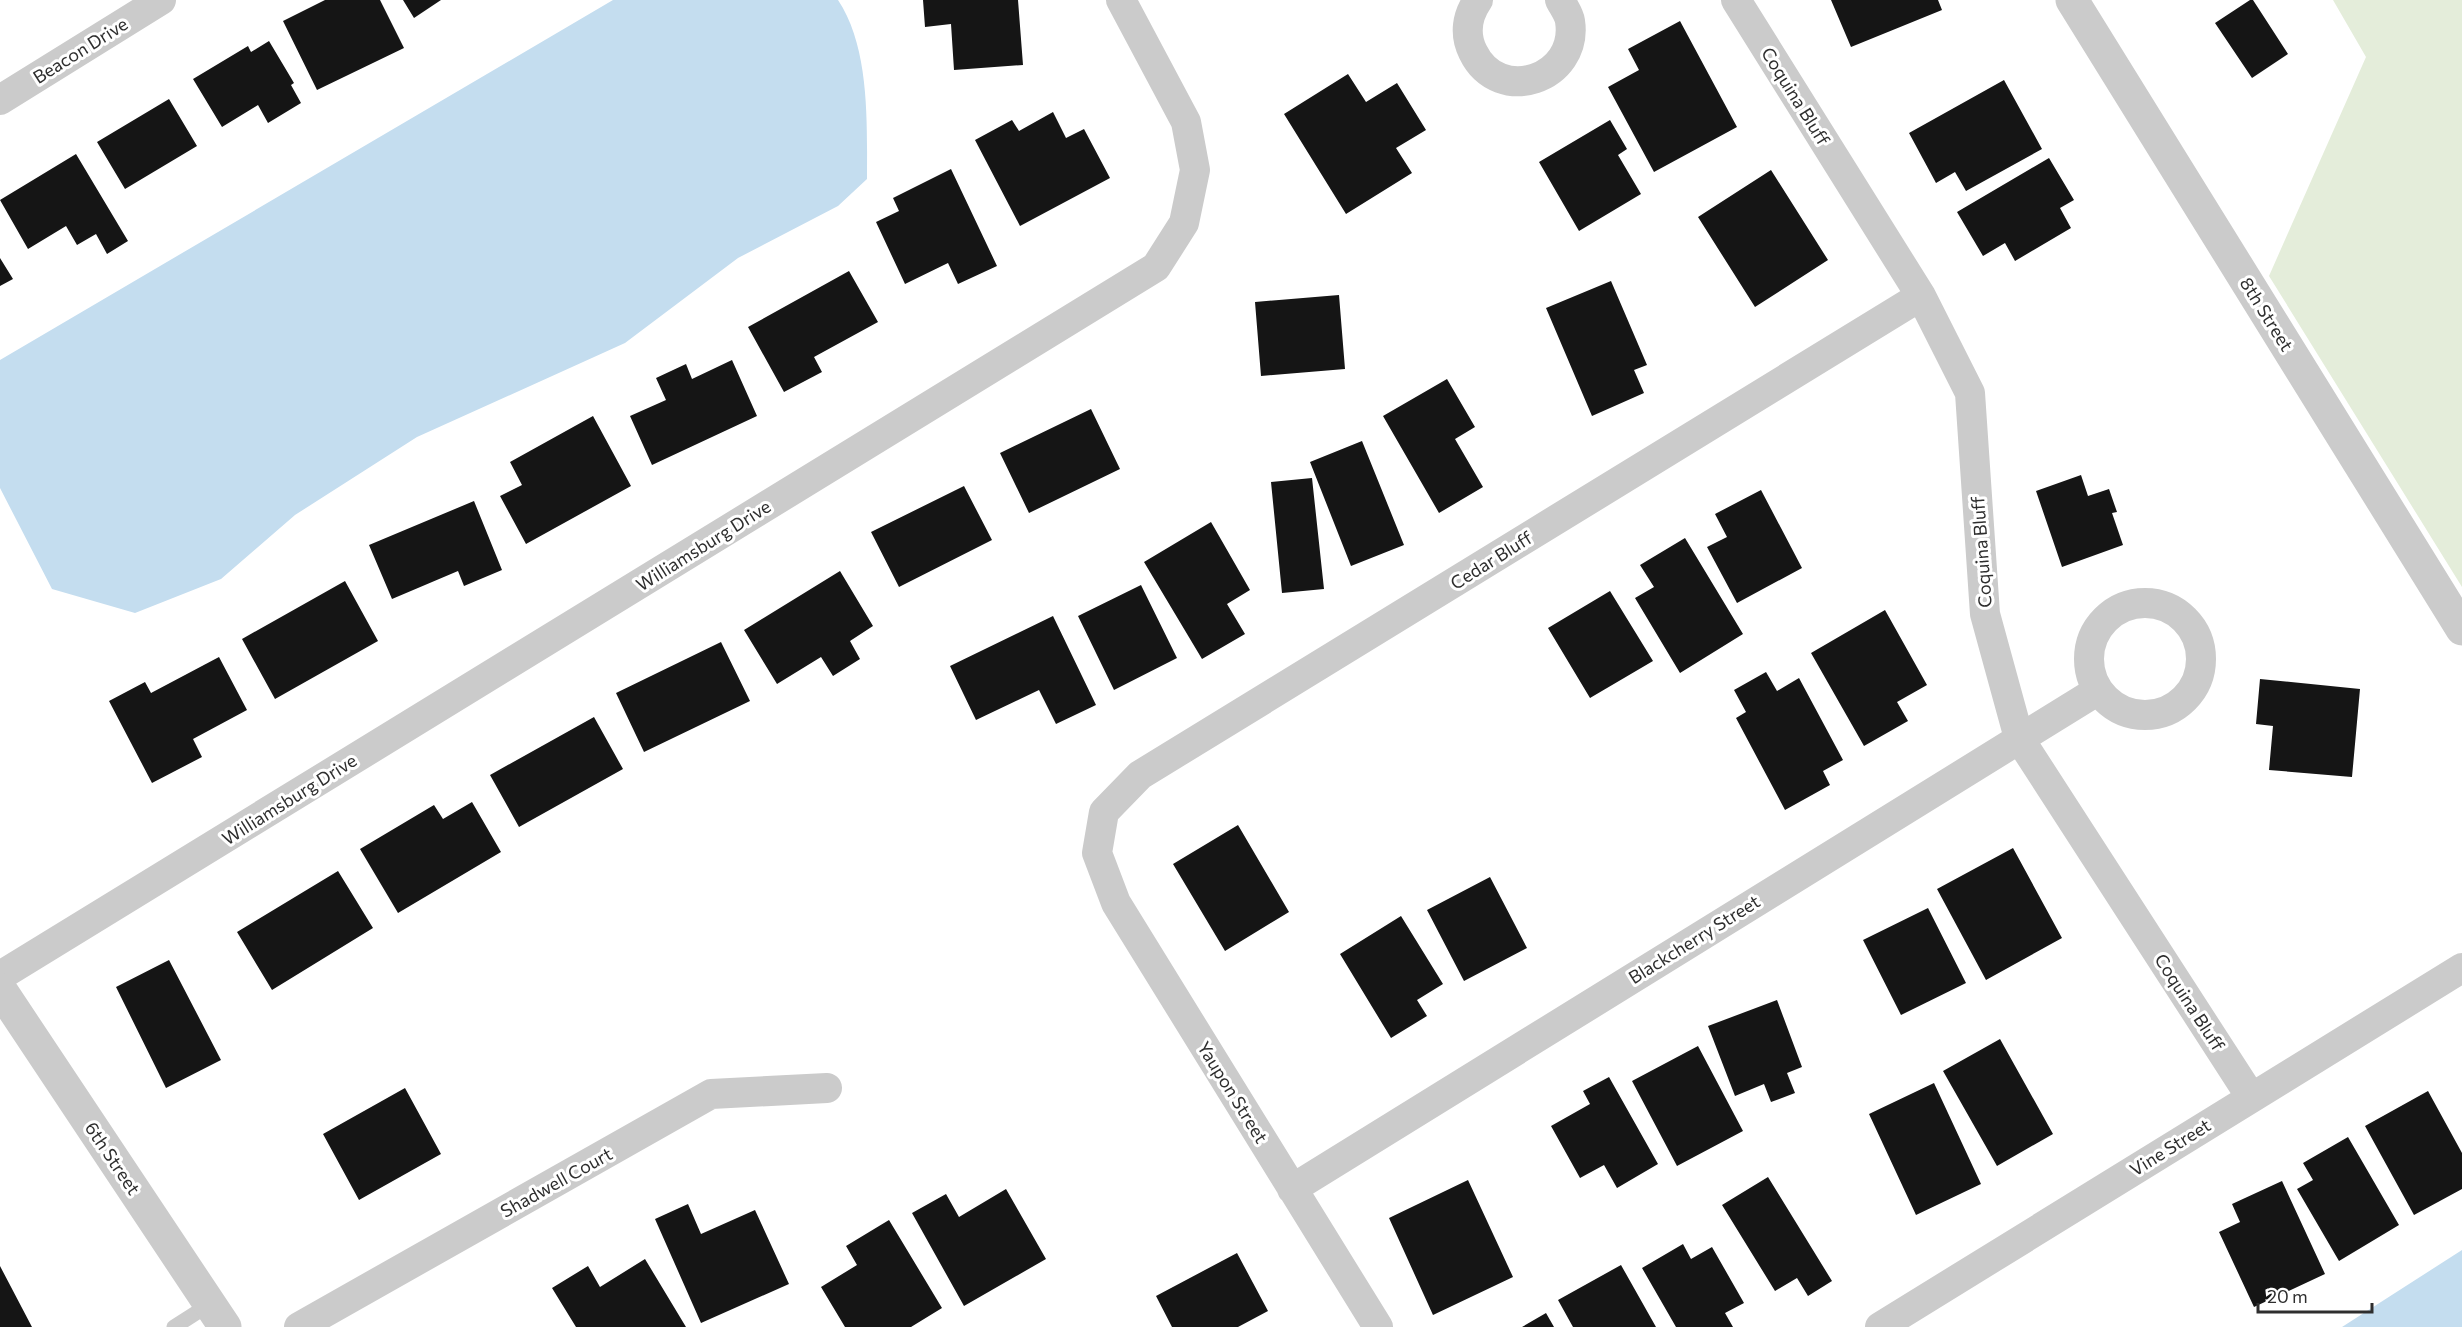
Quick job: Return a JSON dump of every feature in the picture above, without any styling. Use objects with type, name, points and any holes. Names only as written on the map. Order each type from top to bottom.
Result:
[{"type":"street","name":"Beacon Drive","points":[[0,100],[161,0]]},
{"type":"street","name":"Williamsburg Drive","points":[[0,976],[1156,267],[1184,223],[1195,170],[1186,122],[1122,0]]},
{"type":"street","points":[[1478,0],[1469,14],[1467,41],[1479,65],[1502,80],[1529,82],[1553,70],[1568,47],[1570,20],[1560,0]]},
{"type":"street","name":"Coquina Bluff","points":[[1736,0],[1921,296],[1970,393],[1985,614],[2019,738],[2251,1097]]},
{"type":"street","name":"8th Street","points":[[2072,0],[2462,628]]},
{"type":"street","name":"Cedar Bluff","points":[[1097,853],[1104,812],[1140,775],[1921,296]]},
{"type":"street","name":"Blackcherry Street","points":[[1292,1189],[2097,691]]},
{"type":"street","name":"Yaupon Street","points":[[1097,853],[1116,903],[1377,1327]]},
{"type":"street","name":"Vine Street","points":[[1880,1327],[2462,968]]},
{"type":"street","name":"6th Street","points":[[0,989],[218,1316]]},
{"type":"street","name":"Shadwell Court","points":[[299,1327],[711,1094],[826,1088]]},
{"type":"lane","points":[[174,1327],[218,1316]]},
{"type":"green space","points":[[2333,0],[2462,0],[2462,587],[2269,276],[2366,57]]},
{"type":"water","points":[[613,0],[838,0],[856,40],[861,63],[866,110],[867,179],[838,206],[738,258],[625,343],[417,437],[295,515],[221,579],[135,613],[52,589],[0,488],[0,360]]},
{"type":"water","points":[[2462,1250],[2462,1327],[2342,1327]]},
{"type":"building","points":[[325,0],[380,0],[404,48],[317,90],[283,21]]},
{"type":"building","points":[[403,0],[441,0],[414,18]]},
{"type":"building","points":[[923,0],[1018,0],[1023,65],[954,70],[951,24],[925,27]]},
{"type":"building","points":[[1831,0],[1938,0],[1942,10],[1851,47]]},
{"type":"building","points":[[2253,0],[2288,54],[2252,78],[2215,23]]},
{"type":"building","points":[[1680,21],[1737,127],[1654,172],[1608,87],[1639,70],[1628,49]]},
{"type":"building","points":[[269,41],[294,83],[291,85],[301,103],[268,123],[258,105],[222,127],[193,79],[248,46],[251,52]]},
{"type":"building","points":[[1348,74],[1366,102],[1397,83],[1426,130],[1396,148],[1412,173],[1346,214],[1284,114]]},
{"type":"building","points":[[2004,80],[2042,149],[1966,191],[1955,172],[1936,183],[1909,133]]},
{"type":"building","points":[[169,99],[197,146],[125,189],[97,142]]},
{"type":"building","points":[[1053,112],[1066,138],[1084,129],[1110,178],[1020,226],[975,140],[1012,120],[1019,131]]},
{"type":"building","points":[[1610,120],[1627,149],[1618,155],[1641,194],[1579,231],[1539,162]]},
{"type":"building","points":[[76,154],[128,241],[107,254],[96,234],[77,245],[66,226],[28,249],[0,200]]},
{"type":"building","points":[[2049,158],[2074,200],[2060,208],[2071,228],[2015,261],[2005,243],[1983,256],[1957,212]]},
{"type":"building","points":[[951,169],[997,266],[958,284],[948,263],[905,284],[876,222],[899,211],[893,198]]},
{"type":"building","points":[[1771,170],[1828,260],[1755,307],[1698,217]]},
{"type":"building","points":[[0,258],[13,279],[0,286]]},
{"type":"building","points":[[849,271],[878,322],[814,357],[822,372],[784,392],[748,327]]},
{"type":"building","points":[[1611,281],[1647,365],[1634,370],[1644,393],[1592,416],[1546,308]]},
{"type":"building","points":[[1339,295],[1345,369],[1261,376],[1255,302]]},
{"type":"building","points":[[732,360],[757,416],[652,465],[630,416],[666,400],[656,378],[686,364],[692,379]]},
{"type":"building","points":[[1447,379],[1475,427],[1455,439],[1483,487],[1439,513],[1383,416]]},
{"type":"building","points":[[1091,409],[1120,469],[1029,513],[1000,453]]},
{"type":"building","points":[[593,416],[631,486],[526,544],[500,496],[522,485],[510,462]]},
{"type":"building","points":[[1362,441],[1404,545],[1351,566],[1310,462]]},
{"type":"building","points":[[2081,475],[2088,496],[2109,489],[2117,512],[2112,513],[2123,545],[2062,567],[2036,491]]},
{"type":"building","points":[[1312,478],[1324,589],[1282,593],[1271,482]]},
{"type":"building","points":[[964,486],[992,540],[899,587],[871,532]]},
{"type":"building","points":[[1761,490],[1802,568],[1737,603],[1707,547],[1727,537],[1715,514]]},
{"type":"building","points":[[474,501],[502,570],[464,586],[458,571],[392,599],[369,545]]},
{"type":"building","points":[[1211,522],[1250,590],[1227,604],[1245,634],[1202,659],[1144,562]]},
{"type":"building","points":[[1685,538],[1743,634],[1680,673],[1635,598],[1654,587],[1640,565]]},
{"type":"building","points":[[840,571],[873,626],[850,641],[860,659],[833,676],[821,657],[777,684],[744,630]]},
{"type":"building","points":[[345,581],[378,641],[275,699],[242,639]]},
{"type":"building","points":[[1141,585],[1177,658],[1114,690],[1078,616]]},
{"type":"building","points":[[1610,591],[1653,661],[1590,698],[1548,628]]},
{"type":"building","points":[[1885,610],[1927,685],[1897,702],[1908,721],[1864,746],[1811,653]]},
{"type":"building","points":[[1053,616],[1096,705],[1056,724],[1039,690],[976,720],[950,666]]},
{"type":"building","points":[[721,642],[750,701],[644,752],[616,693]]},
{"type":"building","points":[[219,657],[247,710],[193,739],[202,757],[152,783],[109,701],[145,682],[151,693]]},
{"type":"building","points":[[1766,672],[1777,691],[1799,678],[1843,760],[1823,771],[1830,785],[1785,810],[1736,718],[1746,712],[1734,690]]},
{"type":"building","points":[[2260,679],[2360,689],[2352,777],[2269,770],[2273,726],[2256,724]]},
{"type":"building","points":[[594,717],[623,769],[519,827],[490,775]]},
{"type":"building","points":[[472,802],[501,852],[398,913],[360,849],[434,805],[443,819]]},
{"type":"building","points":[[1238,825],[1289,912],[1225,951],[1173,864]]},
{"type":"building","points":[[2013,848],[2062,938],[1986,980],[1937,889]]},
{"type":"building","points":[[338,871],[373,928],[272,990],[237,932]]},
{"type":"building","points":[[1490,877],[1527,948],[1464,981],[1427,910]]},
{"type":"building","points":[[1928,908],[1966,983],[1901,1015],[1863,940]]},
{"type":"building","points":[[1401,916],[1443,984],[1417,1000],[1427,1016],[1391,1038],[1340,954]]},
{"type":"building","points":[[169,960],[221,1060],[166,1088],[116,987]]},
{"type":"building","points":[[1777,1000],[1802,1067],[1787,1073],[1795,1093],[1771,1102],[1764,1084],[1735,1096],[1708,1026]]},
{"type":"building","points":[[2000,1039],[2053,1134],[1997,1166],[1943,1071]]},
{"type":"building","points":[[1698,1046],[1743,1131],[1677,1166],[1632,1081]]},
{"type":"building","points":[[1609,1077],[1658,1164],[1617,1188],[1604,1165],[1580,1178],[1551,1126],[1590,1104],[1583,1091]]},
{"type":"building","points":[[1934,1083],[1981,1184],[1916,1215],[1869,1114]]},
{"type":"building","points":[[405,1088],[441,1154],[359,1200],[323,1134]]},
{"type":"building","points":[[2428,1091],[2462,1153],[2462,1189],[2414,1215],[2365,1126]]},
{"type":"building","points":[[2348,1137],[2399,1225],[2339,1261],[2297,1189],[2313,1180],[2303,1163]]},
{"type":"building","points":[[1768,1177],[1832,1281],[1808,1296],[1797,1278],[1775,1291],[1722,1205]]},
{"type":"building","points":[[1468,1180],[1513,1277],[1433,1315],[1389,1218]]},
{"type":"building","points":[[2282,1181],[2325,1274],[2254,1307],[2219,1232],[2240,1222],[2232,1204]]},
{"type":"building","points":[[1006,1189],[1046,1259],[964,1306],[912,1213],[946,1194],[959,1217]]},
{"type":"building","points":[[688,1204],[701,1234],[755,1210],[789,1284],[701,1323],[655,1219]]},
{"type":"building","points":[[889,1220],[942,1308],[911,1327],[845,1327],[821,1287],[857,1265],[846,1246]]},
{"type":"building","points":[[1683,1244],[1691,1259],[1712,1247],[1744,1303],[1725,1313],[1733,1327],[1676,1327],[1642,1268]]},
{"type":"building","points":[[1237,1253],[1268,1311],[1238,1327],[1172,1327],[1156,1296]]},
{"type":"building","points":[[645,1259],[686,1327],[576,1327],[552,1288],[588,1266],[600,1287]]},
{"type":"building","points":[[1621,1265],[1656,1327],[1573,1327],[1558,1300]]},
{"type":"building","points":[[0,1266],[32,1327],[0,1327]]},
{"type":"building","points":[[1546,1313],[1554,1327],[1522,1327]]}]
